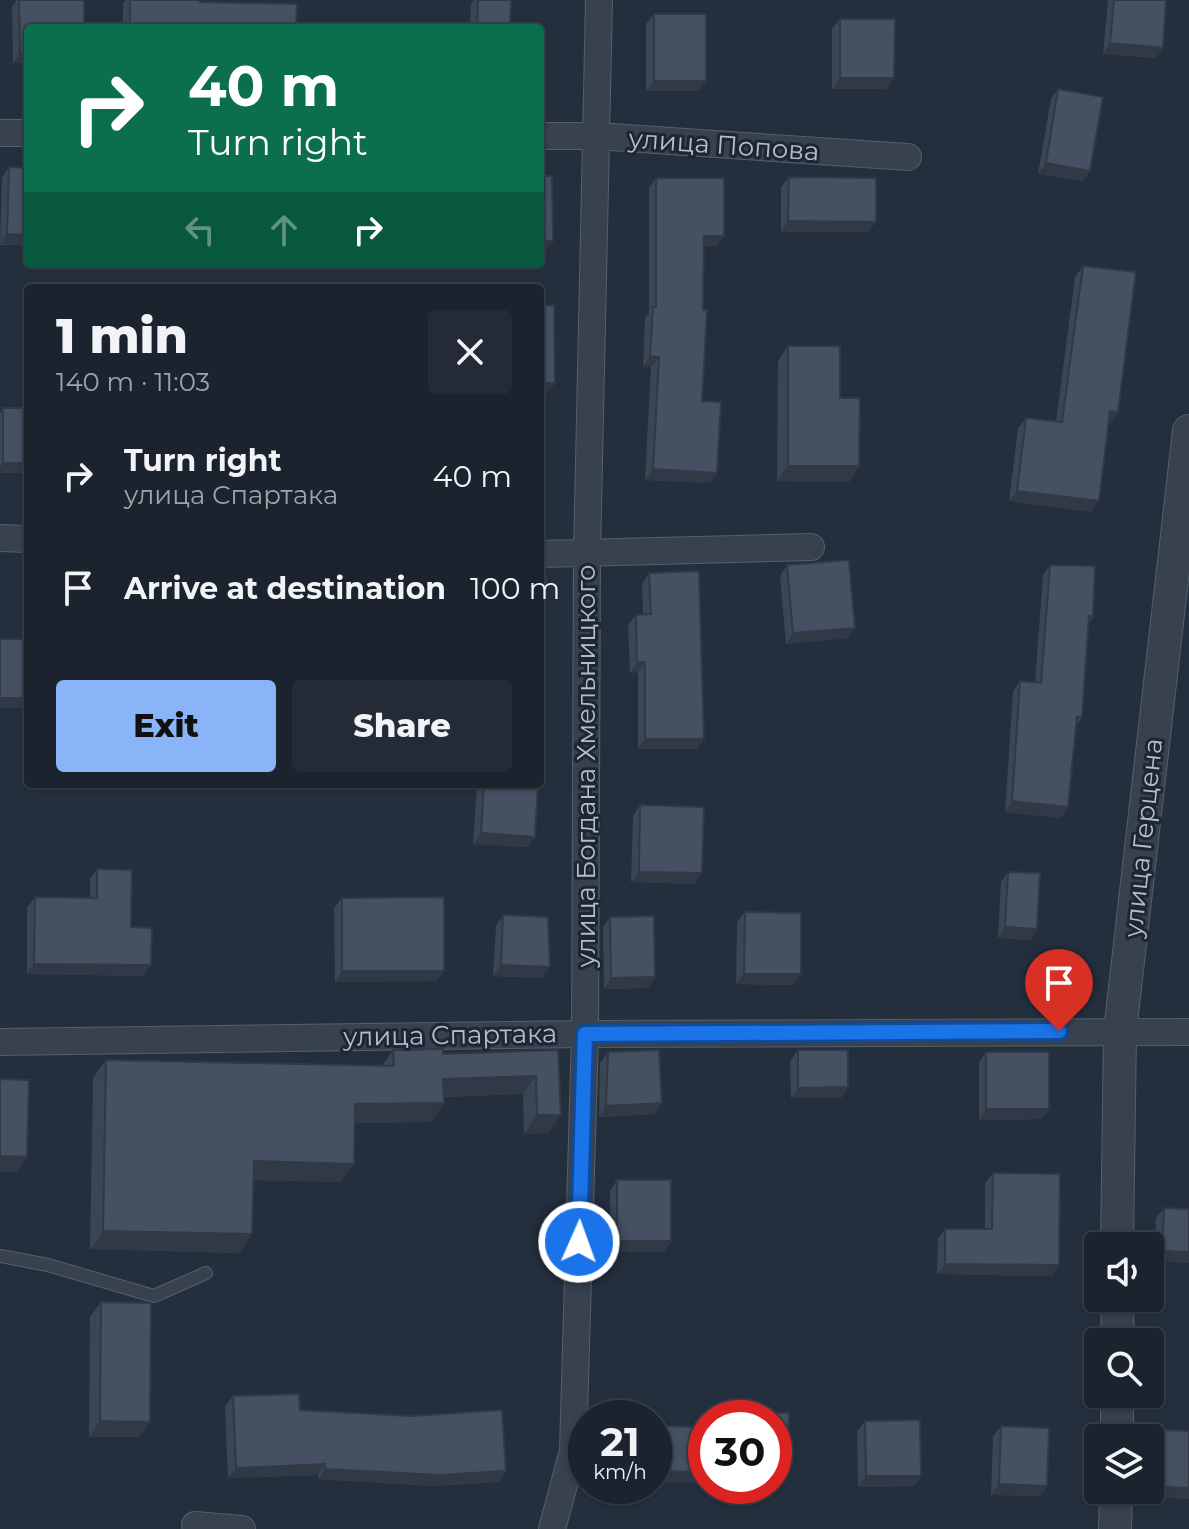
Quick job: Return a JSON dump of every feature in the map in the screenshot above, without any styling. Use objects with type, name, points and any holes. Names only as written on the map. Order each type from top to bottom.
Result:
[{"type":"street","name":"улица Богдана Хмельницкого","points":[[552,1529],[573,1451],[585,1034],[587,555],[599,0]]},
{"type":"street","points":[[0,133],[24,133]]},
{"type":"street","name":"улица Попова","points":[[544,136],[596,136],[908,157]]},
{"type":"street","name":"улица Герцена","points":[[1117,1232],[1120,1031],[1189,431]]},
{"type":"street","points":[[0,538],[24,539]]},
{"type":"street","points":[[544,554],[811,547]]},
{"type":"street","name":"улица Спартака","points":[[0,1042],[585,1034],[1189,1032]]},
{"type":"street","points":[[1115,1529],[1116,1504]]},
{"type":"street","points":[[187,1527],[242,1529]]},
{"type":"lane","points":[[0,1256],[48,1265],[154,1296],[206,1273]]},
{"type":"building","points":[[19,0],[84,0],[84,24],[24,24],[24,53],[20,53]]},
{"type":"building","points":[[130,0],[297,4],[296,24],[130,24]]},
{"type":"building","points":[[478,0],[511,0],[510,24],[477,24]]},
{"type":"building","points":[[1114,0],[1166,0],[1163,48],[1110,43]]},
{"type":"building","points":[[654,14],[706,14],[706,81],[654,81]]},
{"type":"building","points":[[840,19],[895,19],[894,78],[840,78]]},
{"type":"building","points":[[1058,89],[1103,97],[1090,171],[1046,163]]},
{"type":"building","points":[[9,167],[24,168],[24,235],[7,234]]},
{"type":"building","points":[[544,176],[552,176],[553,241],[544,241]]},
{"type":"building","points":[[789,177],[876,178],[876,222],[788,221]]},
{"type":"building","points":[[656,178],[724,178],[724,236],[704,236],[703,310],[707,310],[702,401],[721,402],[717,473],[653,469],[659,357],[650,356],[653,307],[656,307]]},
{"type":"building","points":[[1083,266],[1136,272],[1118,412],[1110,411],[1099,501],[1017,491],[1026,418],[1062,422]]},
{"type":"building","points":[[554,305],[555,383],[544,383],[544,306]]},
{"type":"building","points":[[788,346],[840,346],[840,398],[860,398],[859,466],[788,466]]},
{"type":"building","points":[[3,408],[24,408],[24,463],[3,463]]},
{"type":"building","points":[[849,560],[855,628],[793,633],[787,565]]},
{"type":"building","points":[[1050,565],[1095,566],[1082,717],[1077,717],[1068,807],[1012,801],[1020,681],[1041,683]]},
{"type":"building","points":[[699,571],[704,739],[645,739],[645,662],[637,662],[636,615],[651,614],[649,573]]},
{"type":"building","points":[[544,577],[547,577],[544,621]]},
{"type":"building","points":[[0,639],[24,639],[24,698],[0,698]]},
{"type":"building","points":[[484,788],[538,788],[535,837],[481,833]]},
{"type":"building","points":[[640,805],[704,807],[702,873],[639,872]]},
{"type":"building","points":[[97,869],[132,870],[131,927],[152,928],[151,965],[34,964],[35,897],[97,898]]},
{"type":"building","points":[[1008,872],[1040,873],[1037,929],[1005,927]]},
{"type":"building","points":[[444,897],[444,971],[342,971],[342,898]]},
{"type":"building","points":[[745,912],[801,913],[801,974],[744,974]]},
{"type":"building","points":[[503,915],[548,917],[550,967],[501,965]]},
{"type":"building","points":[[654,916],[655,977],[611,978],[610,917]]},
{"type":"building","points":[[443,1049],[443,1054],[558,1050],[561,1115],[537,1115],[536,1076],[443,1079],[444,1103],[355,1104],[354,1164],[254,1161],[252,1234],[103,1231],[106,1060],[394,1066],[393,1050]]},
{"type":"building","points":[[659,1050],[662,1103],[606,1106],[608,1052]]},
{"type":"building","points":[[798,1050],[848,1050],[848,1087],[798,1088]]},
{"type":"building","points":[[986,1052],[1049,1052],[1049,1109],[986,1109]]},
{"type":"building","points":[[0,1079],[29,1080],[27,1157],[0,1156]]},
{"type":"building","points":[[993,1173],[1060,1174],[1059,1265],[945,1264],[945,1229],[992,1229]]},
{"type":"building","points":[[617,1180],[671,1180],[671,1241],[617,1241]]},
{"type":"building","points":[[1164,1208],[1189,1209],[1189,1252],[1164,1251]]},
{"type":"building","points":[[101,1302],[151,1303],[150,1422],[100,1421]]},
{"type":"building","points":[[299,1394],[300,1410],[411,1416],[502,1410],[506,1471],[439,1475],[325,1469],[325,1464],[236,1468],[233,1396]]},
{"type":"building","points":[[920,1420],[921,1476],[866,1476],[865,1421]]},
{"type":"building","points":[[672,1426],[688,1427],[688,1472],[672,1471]]},
{"type":"building","points":[[1001,1426],[1049,1428],[1047,1486],[999,1484]]},
{"type":"building","points":[[1164,1430],[1189,1431],[1189,1488],[1164,1487]]},
{"type":"route","points":[[579,1242],[585,1034],[1059,1031]]}]
